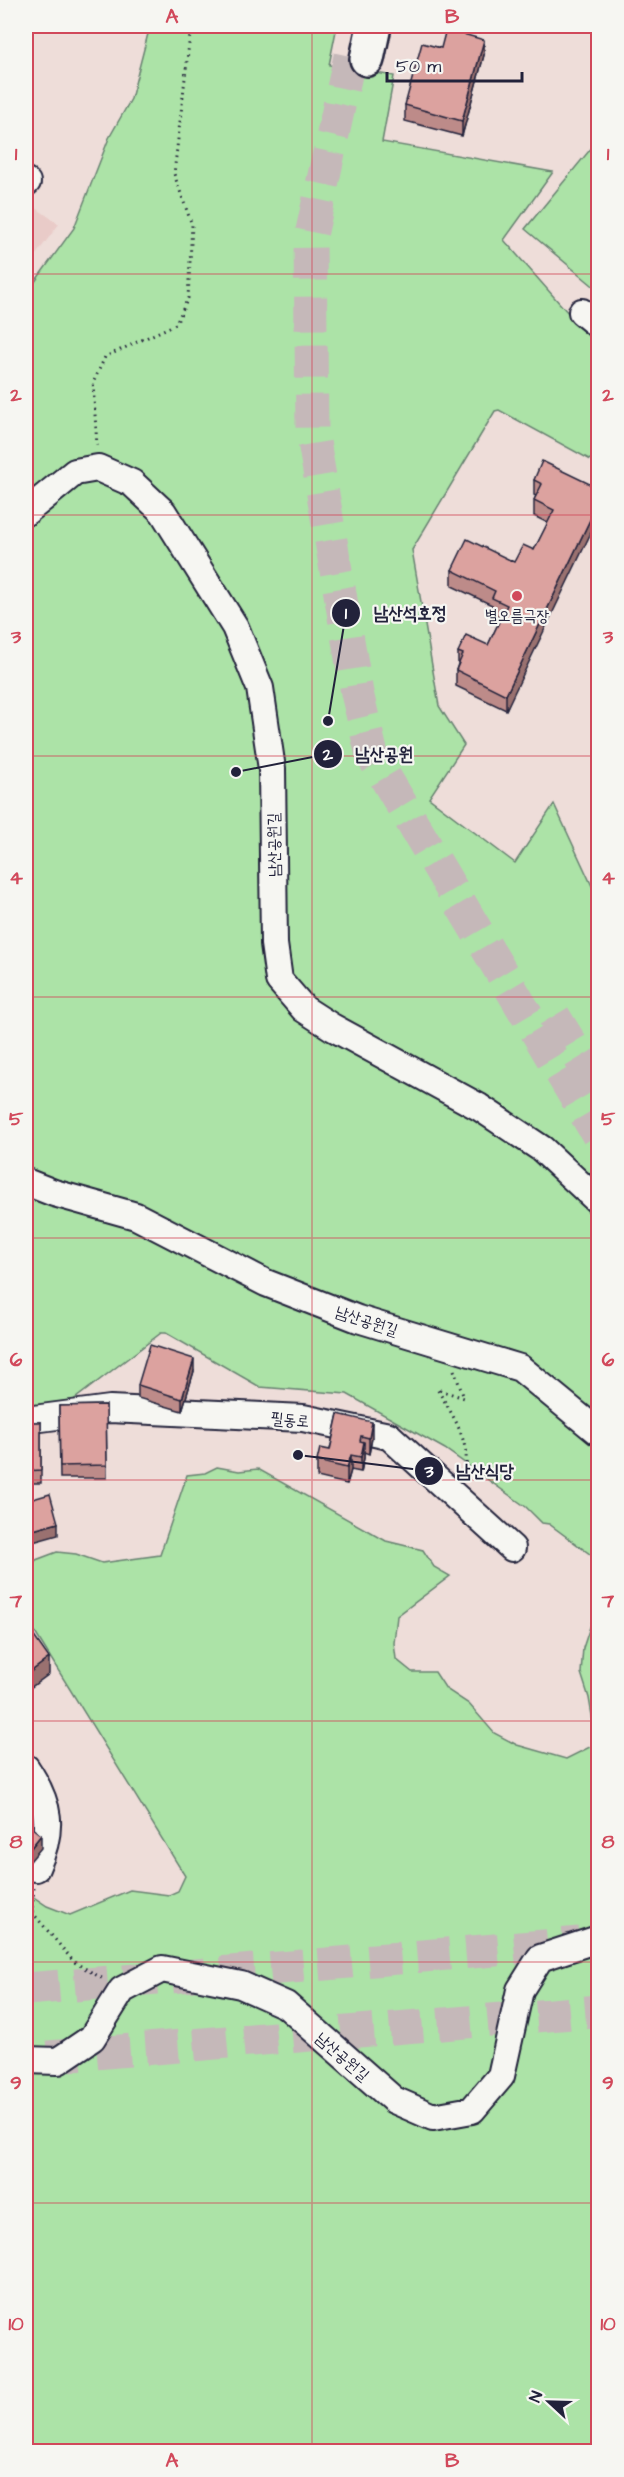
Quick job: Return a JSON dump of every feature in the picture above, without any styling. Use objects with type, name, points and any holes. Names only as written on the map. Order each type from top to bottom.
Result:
[{"type":"main road","points":[[358,47],[374,26]]},
{"type":"street","points":[[26,512],[75,472],[98,468]]},
{"type":"street","name":"남산공원길","points":[[98,468],[132,483],[163,512],[235,627],[260,688],[272,768],[274,944],[279,980],[304,1009],[332,1027],[479,1107],[542,1149],[598,1202]]},
{"type":"street","name":"남산공원길","points":[[26,1182],[54,1193],[136,1216],[266,1283],[358,1319],[520,1368],[598,1432]]},
{"type":"street","name":"필동로","points":[[26,1420],[110,1409],[303,1418],[389,1436],[512,1548]]},
{"type":"street","points":[[26,1768],[47,1805],[46,1844],[36,1868]]},
{"type":"street","name":"남산공원길","points":[[122,1990],[162,1969],[242,1985],[286,2005],[394,2100],[433,2116],[472,2110],[501,2076],[520,1990],[540,1958],[598,1939]]},
{"type":"street","points":[[26,2060],[58,2061],[92,2038],[122,1990]]},
{"type":"path","points":[[98,468],[93,383],[105,357],[176,324],[188,298],[192,225],[174,174],[191,26]]},
{"type":"path","points":[[425,1339],[455,1371],[464,1398],[437,1389],[463,1439],[467,1467],[458,1499]]},
{"type":"path","points":[[36,1868],[32,1912],[74,1962],[122,1990]]},
{"type":"shaded area","points":[[26,201],[59,224],[26,268]]},
{"type":"green space","points":[[150,26],[337,26],[329,65],[394,76],[382,142],[553,172],[504,240],[598,347],[598,464],[499,410],[495,411],[412,550],[439,706],[464,745],[429,798],[515,863],[554,804],[598,899],[598,1560],[549,1524],[542,1523],[526,1507],[445,1449],[347,1394],[260,1387],[166,1333],[161,1333],[72,1401],[26,1407],[26,294],[74,228],[109,138],[131,99]]},
{"type":"green space","points":[[598,140],[598,290],[525,229]]},
{"type":"green space","points":[[217,1467],[239,1471],[258,1469],[386,1541],[423,1550],[434,1567],[450,1576],[397,1616],[394,1643],[396,1659],[412,1672],[435,1672],[446,1689],[469,1704],[494,1733],[517,1745],[566,1759],[594,1745],[595,1733],[589,1698],[581,1673],[583,1648],[598,1603],[598,2451],[26,2451],[26,1892],[47,1906],[70,1915],[130,1890],[169,1895],[178,1891],[185,1876],[26,1618],[26,1573],[36,1560],[57,1552],[76,1554],[102,1563],[160,1555],[187,1475],[205,1473]]},
{"type":"building","points":[[446,29],[484,40],[462,121],[405,105],[422,43],[441,48]]},
{"type":"building","name":"별오름극장","points":[[542,461],[598,488],[598,503],[506,695],[456,670],[463,654],[458,652],[466,635],[488,645],[507,605],[492,598],[495,591],[452,570],[467,539],[514,562],[523,545],[534,550],[554,510],[534,500],[542,484],[534,480]]},
{"type":"building","points":[[150,1345],[194,1359],[182,1399],[138,1385]]},
{"type":"building","points":[[106,1405],[107,1465],[60,1466],[59,1406]]},
{"type":"building","points":[[338,1414],[372,1422],[369,1438],[361,1436],[360,1441],[364,1442],[361,1457],[351,1455],[347,1468],[317,1461],[320,1448],[330,1450]]},
{"type":"building","points":[[26,1422],[41,1422],[41,1470],[26,1471]]},
{"type":"building","points":[[50,1494],[58,1523],[26,1532],[26,1501]]},
{"type":"building","points":[[26,1625],[49,1658],[26,1675]]},
{"type":"building","points":[[26,1823],[41,1835],[26,1854]]},
{"type":"tunnel","points":[[350,56],[310,240],[312,430],[357,693],[372,755],[598,1135]]},
{"type":"tunnel","points":[[554,1016],[598,1088]]},
{"type":"tunnel","points":[[26,1989],[579,1943]]},
{"type":"tunnel","points":[[48,2057],[598,2011]]},
{"type":"place","name":"별오름극장","points":[[517,596]]},
{"type":"place","name":"남산석호정","points":[[328,721]]},
{"type":"place","name":"남산공원","points":[[236,772]]},
{"type":"place","name":"남산식당","points":[[298,1455]]}]
